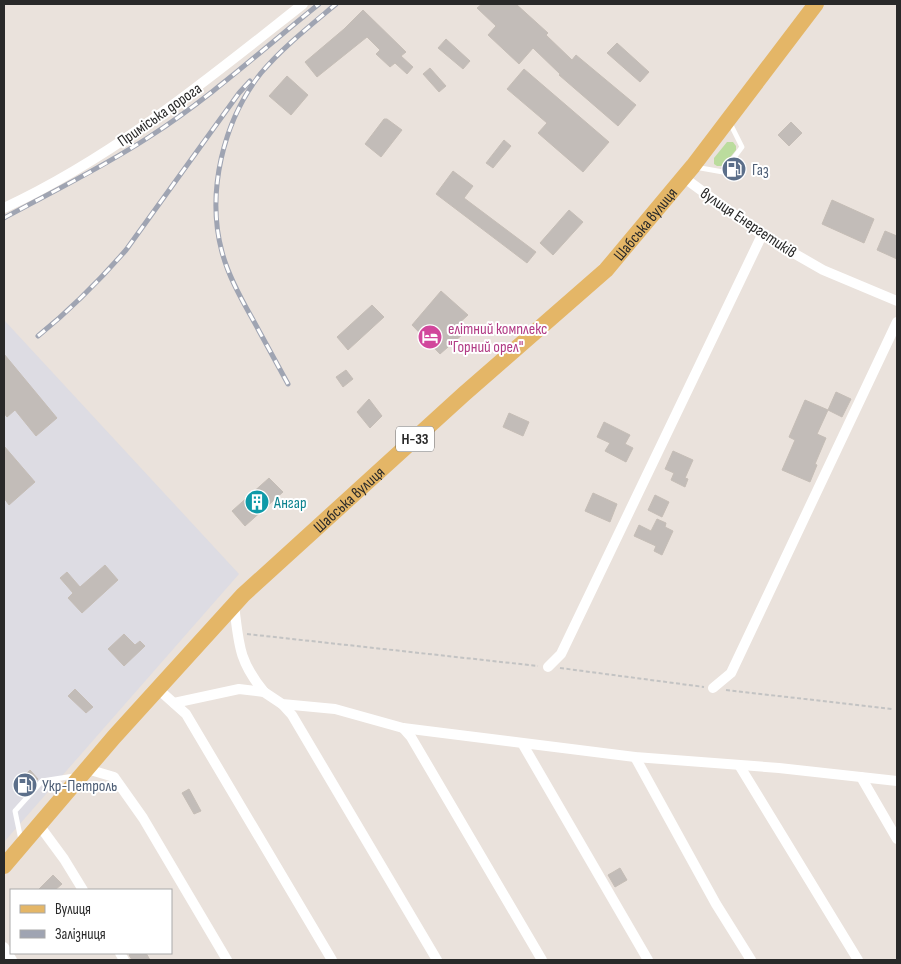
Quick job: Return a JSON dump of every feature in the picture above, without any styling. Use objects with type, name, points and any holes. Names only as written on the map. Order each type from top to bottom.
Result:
[{"type":"main road","name":"Шабська вулиця","points":[[4,866],[158,688],[250,588],[457,401],[606,270],[688,172],[816,4]]},
{"type":"street","name":"Приміська дорога","points":[[4,208],[33,194],[132,134],[186,97],[303,4]]},
{"type":"street","name":"вулиця Енергетиків","points":[[688,172],[762,235],[823,270],[897,301]]},
{"type":"street","points":[[548,667],[561,654],[762,235]]},
{"type":"street","points":[[713,688],[731,673],[897,322]]},
{"type":"street","points":[[234,605],[237,633],[244,662],[251,676],[264,692],[282,704],[292,715],[437,960]]},
{"type":"street","points":[[158,688],[186,714],[332,960]]},
{"type":"street","points":[[174,703],[239,689],[264,692]]},
{"type":"street","points":[[282,704],[335,709],[403,728],[522,743],[635,757],[739,765],[897,781]]},
{"type":"street","points":[[403,728],[411,737],[542,960]]},
{"type":"street","points":[[522,743],[648,960]]},
{"type":"street","points":[[635,757],[716,904],[751,960]]},
{"type":"street","points":[[739,765],[858,960]]},
{"type":"street","points":[[84,772],[114,777],[143,818],[227,960]]},
{"type":"street","points":[[861,777],[897,839]]},
{"type":"street","points":[[39,825],[64,859],[82,889]]},
{"type":"street","points":[[4,947],[12,960]]},
{"type":"lane","points":[[688,172],[723,172],[742,147],[728,119]]},
{"type":"lane","points":[[22,845],[15,811],[42,781],[84,772]]},
{"type":"path","points":[[237,633],[548,667],[892,710]]},
{"type":"shaded area","points":[[4,320],[239,574],[4,842]]},
{"type":"green space","points":[[727,142],[733,142],[736,150],[723,166],[717,166],[714,164],[714,158]]},
{"type":"building","points":[[482,4],[516,4],[548,33],[546,35],[572,60],[576,55],[636,105],[618,126],[559,75],[533,48],[519,64],[488,35],[496,26],[477,8]]},
{"type":"building","points":[[363,10],[406,52],[401,56],[413,67],[407,74],[395,63],[390,67],[376,54],[380,50],[367,37],[317,77],[305,62]]},
{"type":"building","points":[[446,39],[470,61],[463,69],[438,48]]},
{"type":"building","points":[[617,43],[649,72],[640,82],[607,53]]},
{"type":"building","points":[[430,68],[446,86],[439,92],[423,74]]},
{"type":"building","points":[[524,69],[609,142],[583,172],[538,133],[547,123],[507,89]]},
{"type":"building","points":[[287,76],[308,95],[291,115],[269,96]]},
{"type":"building","points":[[384,119],[387,119],[402,130],[381,157],[365,144]]},
{"type":"building","points":[[791,122],[802,133],[789,146],[778,135]]},
{"type":"building","points":[[504,140],[511,146],[493,168],[486,163]]},
{"type":"building","points":[[453,171],[473,186],[464,198],[536,252],[527,263],[436,194]]},
{"type":"building","points":[[832,200],[874,219],[864,243],[822,224]]},
{"type":"building","points":[[569,210],[583,222],[553,255],[540,243]]},
{"type":"building","points":[[885,231],[897,236],[897,259],[877,250]]},
{"type":"building","points":[[441,291],[468,315],[456,326],[463,334],[440,354],[412,325]]},
{"type":"building","points":[[372,305],[384,317],[348,350],[337,337]]},
{"type":"building","points":[[4,354],[57,418],[36,436],[15,410],[7,417],[4,413]]},
{"type":"building","points":[[346,370],[353,379],[343,387],[336,377]]},
{"type":"building","points":[[836,392],[851,399],[842,417],[828,410]]},
{"type":"building","points":[[369,399],[382,416],[370,428],[357,412]]},
{"type":"building","points":[[805,400],[828,410],[817,434],[826,438],[810,482],[782,470],[795,440],[789,437]]},
{"type":"building","points":[[509,413],[529,422],[523,436],[503,427]]},
{"type":"building","points":[[604,422],[630,435],[625,444],[633,448],[626,462],[605,451],[610,443],[597,437]]},
{"type":"building","points":[[4,446],[35,482],[9,505],[4,498]]},
{"type":"building","points":[[673,451],[693,460],[685,478],[688,479],[685,487],[671,480],[674,473],[665,469]]},
{"type":"building","name":"Ангар","points":[[269,478],[283,492],[245,526],[232,511]]},
{"type":"building","points":[[593,493],[617,504],[610,522],[585,511]]},
{"type":"building","points":[[655,495],[669,502],[662,517],[648,510]]},
{"type":"building","points":[[657,519],[666,523],[665,527],[673,531],[662,555],[654,551],[656,546],[634,536],[639,525],[651,531]]},
{"type":"building","points":[[105,565],[118,580],[82,613],[68,598],[73,593],[60,578],[67,572],[80,587]]},
{"type":"building","points":[[124,634],[135,645],[140,641],[145,646],[124,666],[108,649]]},
{"type":"building","points":[[75,689],[93,707],[86,713],[68,696]]},
{"type":"building","points":[[30,770],[38,779],[23,796],[13,787]]},
{"type":"building","points":[[189,789],[201,811],[194,814],[182,793]]},
{"type":"building","points":[[620,868],[627,880],[615,887],[608,875]]},
{"type":"building","points":[[53,875],[62,884],[56,889],[39,889]]},
{"type":"building","points":[[147,954],[150,960],[132,960],[129,955]]},
{"type":"railway","points":[[4,218],[114,159],[172,122],[215,90],[319,4]]},
{"type":"railway","points":[[288,384],[239,294],[225,261],[218,229],[216,206],[217,182],[221,158],[228,135],[248,92],[261,73],[278,54],[336,4]]},
{"type":"railway","points":[[38,336],[84,295],[126,250],[239,93],[250,81]]},
{"type":"place","name":"Газ","points":[[734,169]]},
{"type":"place","name":"елітний комплекс \"Горний орел\"","points":[[430,337]]},
{"type":"place","name":"Ангар","points":[[257,502]]},
{"type":"place","name":"Укр-Петроль","points":[[25,785]]}]
